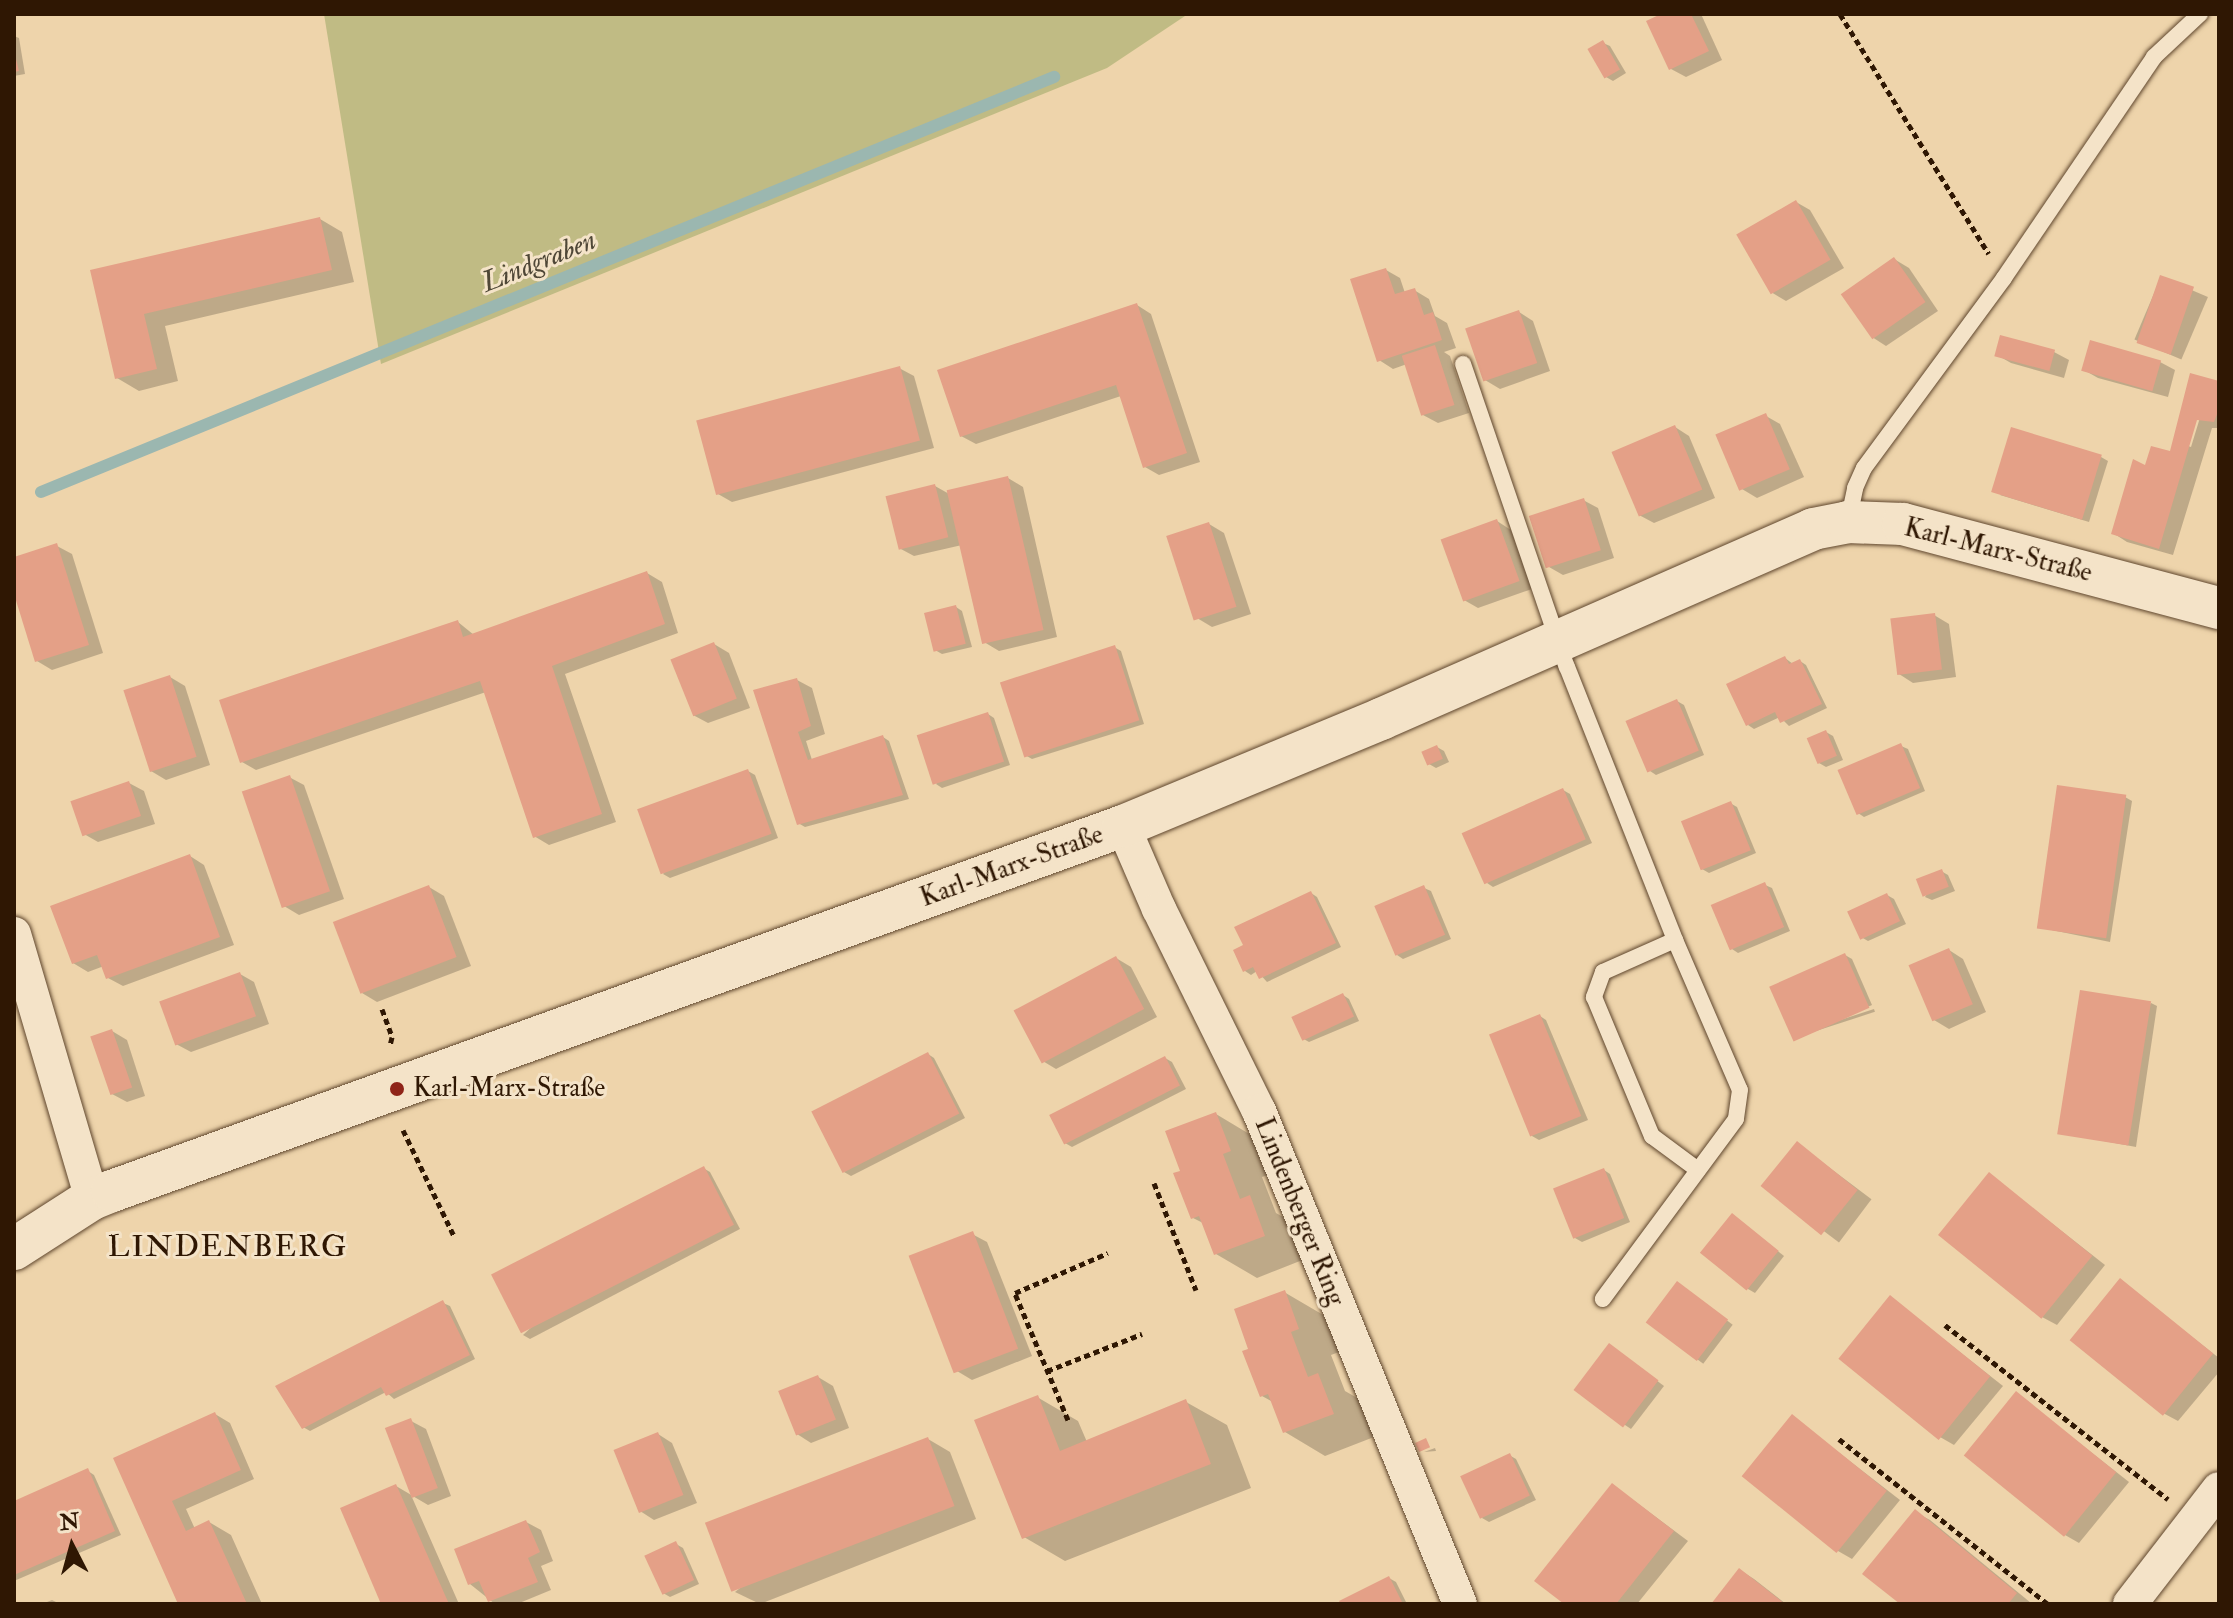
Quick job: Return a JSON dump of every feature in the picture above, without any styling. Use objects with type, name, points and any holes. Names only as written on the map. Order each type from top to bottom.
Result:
[{"type":"street","name":"Karl-Marx-Straße","points":[[14,1249],[92,1199],[1123,826],[1381,719],[1813,529],[1848,522],[1903,524],[1939,531],[2219,608]]},
{"type":"street","name":"Lindenberger Ring","points":[[1123,826],[1159,909],[1259,1111],[1460,1604]]},
{"type":"street","points":[[14,934],[92,1199]]},
{"type":"street","points":[[2130,1604],[2219,1489]]},
{"type":"lane","points":[[1848,522],[1855,488],[1864,468],[2004,278],[2154,57],[2200,14]]},
{"type":"lane","points":[[1463,364],[1557,640],[1675,940],[1740,1090],[1736,1119],[1603,1299]]},
{"type":"lane","points":[[1675,940],[1603,972],[1594,997],[1652,1136],[1698,1170]]},
{"type":"path","points":[[1840,14],[2004,278]]},
{"type":"path","points":[[1154,1183],[1196,1290]]},
{"type":"path","points":[[1068,1420],[1015,1293],[1108,1253]]},
{"type":"path","points":[[1945,1325],[2195,1520]]},
{"type":"path","points":[[1047,1371],[1142,1334]]},
{"type":"path","points":[[1839,1439],[2048,1604]]},
{"type":"shaded area","points":[[324,14],[1188,14],[1107,68],[381,364]]},
{"type":"building","points":[[1661,14],[1691,14],[1709,51],[1669,70],[1646,21]]},
{"type":"building","points":[[1603,40],[1620,69],[1604,78],[1587,49]]},
{"type":"building","points":[[14,51],[19,71],[14,72]]},
{"type":"building","points":[[1796,200],[1830,260],[1771,294],[1736,234]]},
{"type":"building","points":[[320,217],[332,270],[144,314],[157,369],[115,379],[90,270]]},
{"type":"building","points":[[1894,257],[1926,302],[1872,339],[1841,294]]},
{"type":"building","points":[[1386,268],[1395,294],[1415,288],[1424,315],[1433,312],[1442,340],[1377,362],[1350,279]]},
{"type":"building","points":[[2160,275],[2194,287],[2171,355],[2137,343]]},
{"type":"building","points":[[1137,303],[1187,453],[1143,468],[1116,385],[960,437],[937,370]]},
{"type":"building","points":[[1519,310],[1537,363],[1483,382],[1465,329]]},
{"type":"building","points":[[2000,335],[2055,350],[2049,371],[1994,356]]},
{"type":"building","points":[[2090,340],[2161,360],[2152,391],[2081,371]]},
{"type":"building","points":[[1435,345],[1454,405],[1421,416],[1402,356]]},
{"type":"building","points":[[900,366],[920,440],[716,495],[696,421]]},
{"type":"building","points":[[2190,373],[2219,381],[2219,409],[2214,422],[2197,420],[2159,549],[2111,534],[2133,459],[2145,465],[2151,446],[2170,451]]},
{"type":"building","points":[[1766,413],[1790,469],[1739,491],[1715,434]]},
{"type":"building","points":[[1675,425],[1702,489],[1639,516],[1611,452]]},
{"type":"building","points":[[2011,427],[2102,455],[2082,520],[1991,492]]},
{"type":"building","points":[[1008,476],[1044,630],[982,644],[947,490]]},
{"type":"building","points":[[935,484],[948,537],[899,550],[886,496]]},
{"type":"building","points":[[1584,498],[1601,550],[1546,568],[1529,516]]},
{"type":"building","points":[[1497,519],[1520,581],[1463,602],[1441,540]]},
{"type":"building","points":[[1209,522],[1237,607],[1194,621],[1166,536]]},
{"type":"building","points":[[57,543],[89,645],[35,662],[14,594],[14,557]]},
{"type":"building","points":[[647,571],[665,624],[552,666],[602,814],[533,838],[480,681],[240,763],[219,700],[458,620],[463,637]]},
{"type":"building","points":[[956,605],[966,644],[934,652],[924,613]]},
{"type":"building","points":[[1935,613],[1942,670],[1897,675],[1890,618]]},
{"type":"building","points":[[714,642],[737,699],[693,716],[670,660]]},
{"type":"building","points":[[1115,645],[1139,720],[1024,758],[1000,682]]},
{"type":"building","points":[[1785,656],[1789,664],[1800,659],[1822,704],[1780,723],[1775,712],[1746,726],[1726,684]]},
{"type":"building","points":[[170,675],[197,757],[150,772],[123,690]]},
{"type":"building","points":[[797,678],[811,726],[798,732],[808,760],[883,735],[903,795],[797,825],[753,690]]},
{"type":"building","points":[[1677,699],[1699,751],[1647,772],[1625,721]]},
{"type":"building","points":[[988,712],[1004,761],[933,785],[917,735]]},
{"type":"building","points":[[1826,730],[1837,756],[1818,764],[1807,738]]},
{"type":"building","points":[[1901,743],[1920,788],[1857,815],[1837,770]]},
{"type":"building","points":[[1437,745],[1443,759],[1427,765],[1421,752]]},
{"type":"building","points":[[748,769],[772,834],[661,874],[637,809]]},
{"type":"building","points":[[290,775],[330,891],[282,908],[242,792]]},
{"type":"building","points":[[129,781],[141,816],[82,836],[70,801]]},
{"type":"building","points":[[2057,785],[2126,795],[2106,938],[2037,929]]},
{"type":"building","points":[[1563,788],[1586,839],[1484,884],[1462,833]]},
{"type":"building","points":[[1731,801],[1751,850],[1701,870],[1681,821]]},
{"type":"building","points":[[190,854],[220,937],[106,979],[97,955],[72,964],[50,906]]},
{"type":"building","points":[[1942,869],[1949,887],[1923,897],[1916,879]]},
{"type":"building","points":[[1765,882],[1784,927],[1730,950],[1711,905]]},
{"type":"building","points":[[429,885],[457,957],[360,994],[333,922]]},
{"type":"building","points":[[1424,885],[1445,935],[1395,956],[1374,906]]},
{"type":"building","points":[[1311,891],[1336,943],[1259,979],[1253,967],[1243,972],[1233,950],[1243,945],[1234,927]]},
{"type":"building","points":[[1887,893],[1900,921],[1860,940],[1847,912]]},
{"type":"building","points":[[1949,948],[1973,1004],[1932,1021],[1908,965]]},
{"type":"building","points":[[1845,953],[1869,1008],[1794,1042],[1769,987]]},
{"type":"building","points":[[1116,956],[1144,1009],[1042,1063],[1014,1010]]},
{"type":"building","points":[[240,972],[256,1016],[175,1046],[159,1001]]},
{"type":"building","points":[[2080,990],[2151,1001],[2128,1145],[2057,1134]]},
{"type":"building","points":[[1343,993],[1354,1017],[1302,1041],[1291,1017]]},
{"type":"building","points":[[1540,1014],[1581,1116],[1530,1137],[1489,1035]]},
{"type":"building","points":[[112,1029],[132,1088],[110,1095],[90,1036]]},
{"type":"building","points":[[928,1052],[959,1113],[843,1173],[811,1111]]},
{"type":"building","points":[[1165,1056],[1180,1085],[1064,1144],[1049,1115]]},
{"type":"building","points":[[1216,1112],[1231,1151],[1223,1154],[1240,1199],[1250,1195],[1265,1236],[1214,1255],[1199,1216],[1191,1219],[1173,1173],[1180,1171],[1165,1131]]},
{"type":"building","points":[[1797,1141],[1858,1190],[1821,1235],[1760,1186]]},
{"type":"building","points":[[704,1166],[734,1225],[521,1333],[491,1275]]},
{"type":"building","points":[[1604,1168],[1624,1218],[1573,1239],[1553,1189]]},
{"type":"building","points":[[1989,1172],[2092,1256],[2041,1319],[1938,1235]]},
{"type":"building","points":[[1732,1213],[1779,1251],[1747,1290],[1700,1253]]},
{"type":"building","points":[[973,1231],[1018,1349],[954,1373],[909,1256]]},
{"type":"building","points":[[2120,1278],[2213,1354],[2163,1416],[2070,1340]]},
{"type":"building","points":[[1677,1281],[1728,1320],[1697,1361],[1646,1323]]},
{"type":"building","points":[[1285,1290],[1299,1329],[1291,1332],[1308,1377],[1318,1373],[1334,1414],[1283,1433],[1268,1394],[1260,1397],[1242,1351],[1248,1349],[1234,1309]]},
{"type":"building","points":[[1890,1295],[1990,1376],[1939,1440],[1838,1359]]},
{"type":"building","points":[[443,1300],[470,1355],[386,1396],[381,1387],[302,1429],[275,1386]]},
{"type":"building","points":[[1609,1343],[1659,1380],[1623,1427],[1573,1390]]},
{"type":"building","points":[[818,1375],[836,1420],[796,1436],[778,1391]]},
{"type":"building","points":[[2016,1391],[2116,1472],[2064,1537],[1964,1456]]},
{"type":"building","points":[[1038,1395],[1060,1451],[1186,1399],[1211,1464],[1022,1539],[974,1420]]},
{"type":"building","points":[[215,1412],[241,1470],[172,1501],[186,1531],[209,1520],[247,1604],[178,1604],[113,1458]]},
{"type":"building","points":[[1792,1414],[1887,1491],[1836,1553],[1742,1476]]},
{"type":"building","points":[[411,1418],[438,1488],[412,1498],[385,1428]]},
{"type":"building","points":[[658,1432],[683,1495],[639,1513],[613,1450]]},
{"type":"building","points":[[928,1437],[955,1506],[731,1592],[705,1523]]},
{"type":"building","points":[[1426,1438],[1430,1447],[1419,1452],[1415,1443]]},
{"type":"building","points":[[1510,1453],[1530,1496],[1480,1519],[1460,1476]]},
{"type":"building","points":[[88,1468],[115,1531],[14,1575],[14,1501]]},
{"type":"building","points":[[1612,1483],[1674,1531],[1616,1604],[1564,1604],[1534,1581]]},
{"type":"building","points":[[396,1484],[449,1604],[381,1604],[340,1508]]},
{"type":"building","points":[[1915,1509],[2017,1593],[2008,1604],[1900,1604],[1862,1574]]},
{"type":"building","points":[[526,1520],[540,1552],[528,1558],[538,1582],[488,1602],[479,1581],[468,1585],[454,1549]]},
{"type":"building","points":[[676,1541],[694,1580],[662,1595],[644,1556]]},
{"type":"building","points":[[1739,1568],[1785,1604],[1711,1604]]},
{"type":"building","points":[[1389,1576],[1403,1604],[1341,1604],[1339,1601]]},
{"type":"waterway","name":"Lindgraben","points":[[41,492],[1054,77]]},
{"type":"place","name":"Karl-Marx-Straße","points":[[397,1089]]},
{"type":"district","name":"LINDENBERG","points":[[228,1247]]}]
